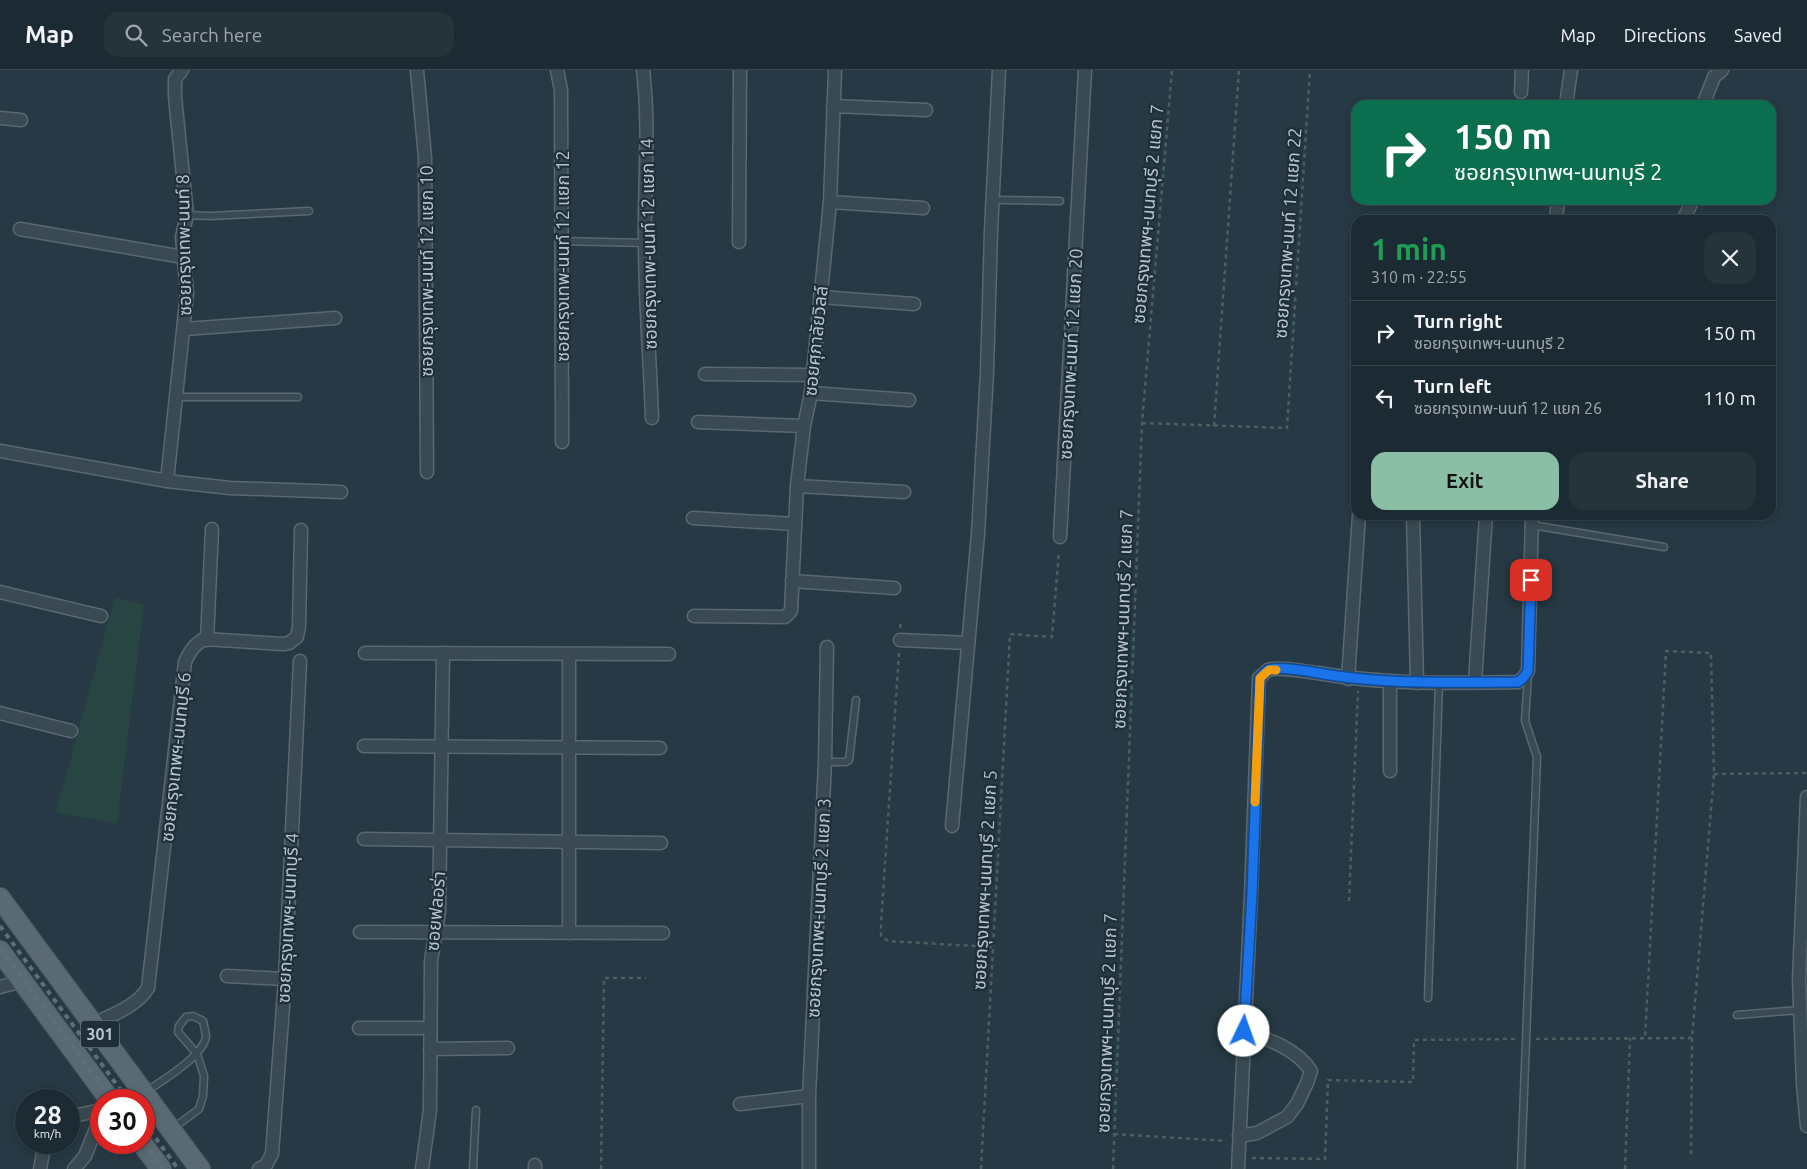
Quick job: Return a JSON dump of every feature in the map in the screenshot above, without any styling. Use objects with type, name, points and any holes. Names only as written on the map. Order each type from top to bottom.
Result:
[{"type":"main road","name":"301","points":[[0,898],[141,1089]]},
{"type":"main road","name":"301","points":[[0,951],[102,1089]]},
{"type":"main road","name":"301","points":[[155,1108],[200,1169]]},
{"type":"main road","points":[[150,1154],[161,1169]]},
{"type":"street","name":"ซอยกรุงเทพ-นนท์ 8","points":[[166,481],[188,293],[182,237],[187,215],[175,79],[182,70]]},
{"type":"street","name":"ซอยกรุงเทพ-นนท์ 12 แยก 10","points":[[417,70],[425,158],[427,472]]},
{"type":"street","name":"ซอยกรุงเทพ-นนท์ 12 แยก 12","points":[[557,70],[561,90],[562,442]]},
{"type":"street","name":"ซอยกรุงเทพ-นนท์ 12 แยก 14","points":[[643,70],[646,90],[645,243],[652,418]]},
{"type":"street","points":[[739,242],[740,70]]},
{"type":"street","name":"ซอยศุภาลัยวิลล์","points":[[694,616],[785,617],[792,611],[797,486],[810,394],[830,202],[835,70]]},
{"type":"street","points":[[952,826],[978,534],[1000,70]]},
{"type":"street","name":"ซอยกรุงเทพ-นนท์ 12 แยก 20","points":[[1060,537],[1085,70]]},
{"type":"street","points":[[1521,92],[1522,70]]},
{"type":"street","points":[[1567,100],[1571,70]]},
{"type":"street","points":[[1705,100],[1714,77],[1722,70]]},
{"type":"street","points":[[833,106],[926,110]]},
{"type":"street","points":[[0,118],[21,120]]},
{"type":"street","points":[[830,202],[923,208]]},
{"type":"street","points":[[20,229],[183,257]]},
{"type":"street","points":[[820,297],[914,304]]},
{"type":"street","points":[[185,329],[334,318]]},
{"type":"street","points":[[705,374],[812,375]]},
{"type":"street","points":[[810,394],[909,400]]},
{"type":"street","points":[[698,422],[804,426]]},
{"type":"street","points":[[0,451],[166,481],[230,488],[341,492]]},
{"type":"street","points":[[797,486],[904,492]]},
{"type":"street","points":[[694,518],[795,524]]},
{"type":"street","points":[[1354,679],[1359,520]]},
{"type":"street","points":[[1413,520],[1417,683]]},
{"type":"street","points":[[1475,682],[1486,520]]},
{"type":"street","points":[[1238,1164],[1252,894],[1260,678],[1269,670],[1296,670],[1354,679],[1390,682],[1518,682],[1528,671],[1532,520]]},
{"type":"street","points":[[212,529],[207,640],[283,644],[290,643],[297,637],[299,626],[301,530]]},
{"type":"street","points":[[792,581],[894,588]]},
{"type":"street","points":[[0,592],[101,616]]},
{"type":"street","name":"ซอยกรุงเทพฯ-นนทบุรี 6","points":[[93,1024],[130,1006],[143,996],[148,988],[185,662],[195,644],[204,639],[207,640]]},
{"type":"street","points":[[900,640],[968,643]]},
{"type":"street","name":"ซอยกรุงเทพฯ-นนทบุรี 2 แยก 3","points":[[809,1169],[809,1096],[825,762],[826,646]]},
{"type":"street","points":[[365,653],[669,654]]},
{"type":"street","name":"ซอยฟลอร่า","points":[[422,1169],[430,1110],[431,961],[439,912],[443,653]]},
{"type":"street","points":[[569,654],[569,932]]},
{"type":"street","name":"ซอยกรุงเทพฯ-นนทบุรี 4","points":[[259,1169],[266,1164],[272,1154],[285,979],[300,661]]},
{"type":"street","points":[[1390,682],[1390,771]]},
{"type":"street","points":[[0,712],[72,731]]},
{"type":"street","points":[[364,746],[660,748]]},
{"type":"street","points":[[1807,797],[1799,979],[1803,1084],[1807,1126]]},
{"type":"street","points":[[364,839],[661,843]]},
{"type":"street","points":[[360,932],[663,933]]},
{"type":"street","points":[[227,976],[285,979]]},
{"type":"street","points":[[0,987],[23,981]]},
{"type":"street","points":[[359,1028],[430,1028]]},
{"type":"street","points":[[1239,1139],[1257,1133],[1287,1117],[1297,1104],[1311,1071],[1293,1053],[1269,1040],[1244,1031]]},
{"type":"street","points":[[430,1049],[508,1048]]},
{"type":"street","points":[[740,1104],[809,1096]]},
{"type":"street","points":[[74,1169],[85,1156],[90,1144]]},
{"type":"street","points":[[40,1169],[43,1154]]},
{"type":"lane","points":[[994,200],[1060,201]]},
{"type":"lane","points":[[187,215],[211,216],[309,211]]},
{"type":"lane","points":[[561,241],[645,243]]},
{"type":"lane","points":[[176,397],[298,397]]},
{"type":"lane","points":[[1532,520],[1664,547]]},
{"type":"lane","points":[[1521,1169],[1537,757],[1524,721],[1528,671]]},
{"type":"lane","points":[[1428,998],[1439,683]]},
{"type":"lane","points":[[825,762],[846,762],[849,760],[856,700]]},
{"type":"lane","points":[[1737,1015],[1800,1010]]},
{"type":"lane","points":[[150,1089],[180,1069],[197,1054],[206,1037],[203,1021],[194,1016],[186,1017],[179,1026],[178,1032],[197,1054],[204,1076],[203,1096],[199,1109],[171,1130]]},
{"type":"lane","points":[[473,1169],[476,1110]]},
{"type":"path","name":"ซอยกรุงเทพฯ-นนทบุรี 2 แยก 7","points":[[1113,1169],[1142,423],[1172,70]]},
{"type":"path","points":[[1142,423],[1214,426],[1239,70]]},
{"type":"path","name":"ซอยกรุงเทพ-นนท์ 12 แยก 22","points":[[1214,426],[1287,428],[1310,70]]},
{"type":"path","name":"ซอยกรุงเทพฯ-นนทบุรี 2 แยก 5","points":[[980,1169],[1010,634],[1052,637],[1060,537]]},
{"type":"path","points":[[901,620],[881,936],[888,941],[992,947]]},
{"type":"path","points":[[1645,1038],[1666,651],[1711,653],[1714,774],[1692,1038],[1691,1154]]},
{"type":"path","points":[[1349,901],[1354,679]]},
{"type":"path","points":[[1714,774],[1807,773]]},
{"type":"path","points":[[601,1169],[604,978],[646,978]]},
{"type":"path","points":[[1625,1169],[1630,1038]]},
{"type":"path","points":[[1238,1164],[1325,1159],[1328,1080],[1413,1082],[1414,1040],[1692,1038]]},
{"type":"path","points":[[1114,1134],[1239,1139]]},
{"type":"green space","points":[[115,597],[144,605],[117,824],[56,812]]},
{"type":"railway","points":[[0,926],[120,1089]]},
{"type":"railway","points":[[0,948],[104,1089]]},
{"type":"railway","points":[[155,1137],[178,1169]]},
{"type":"railway","points":[[152,1154],[163,1169]]},
{"type":"slow traffic","points":[[1255,802],[1260,678],[1269,670],[1276,670]]},
{"type":"route","points":[[1244,1031],[1252,894],[1260,678],[1269,670],[1296,670],[1348,679],[1381,682],[1518,682],[1528,671],[1531,580]]}]
